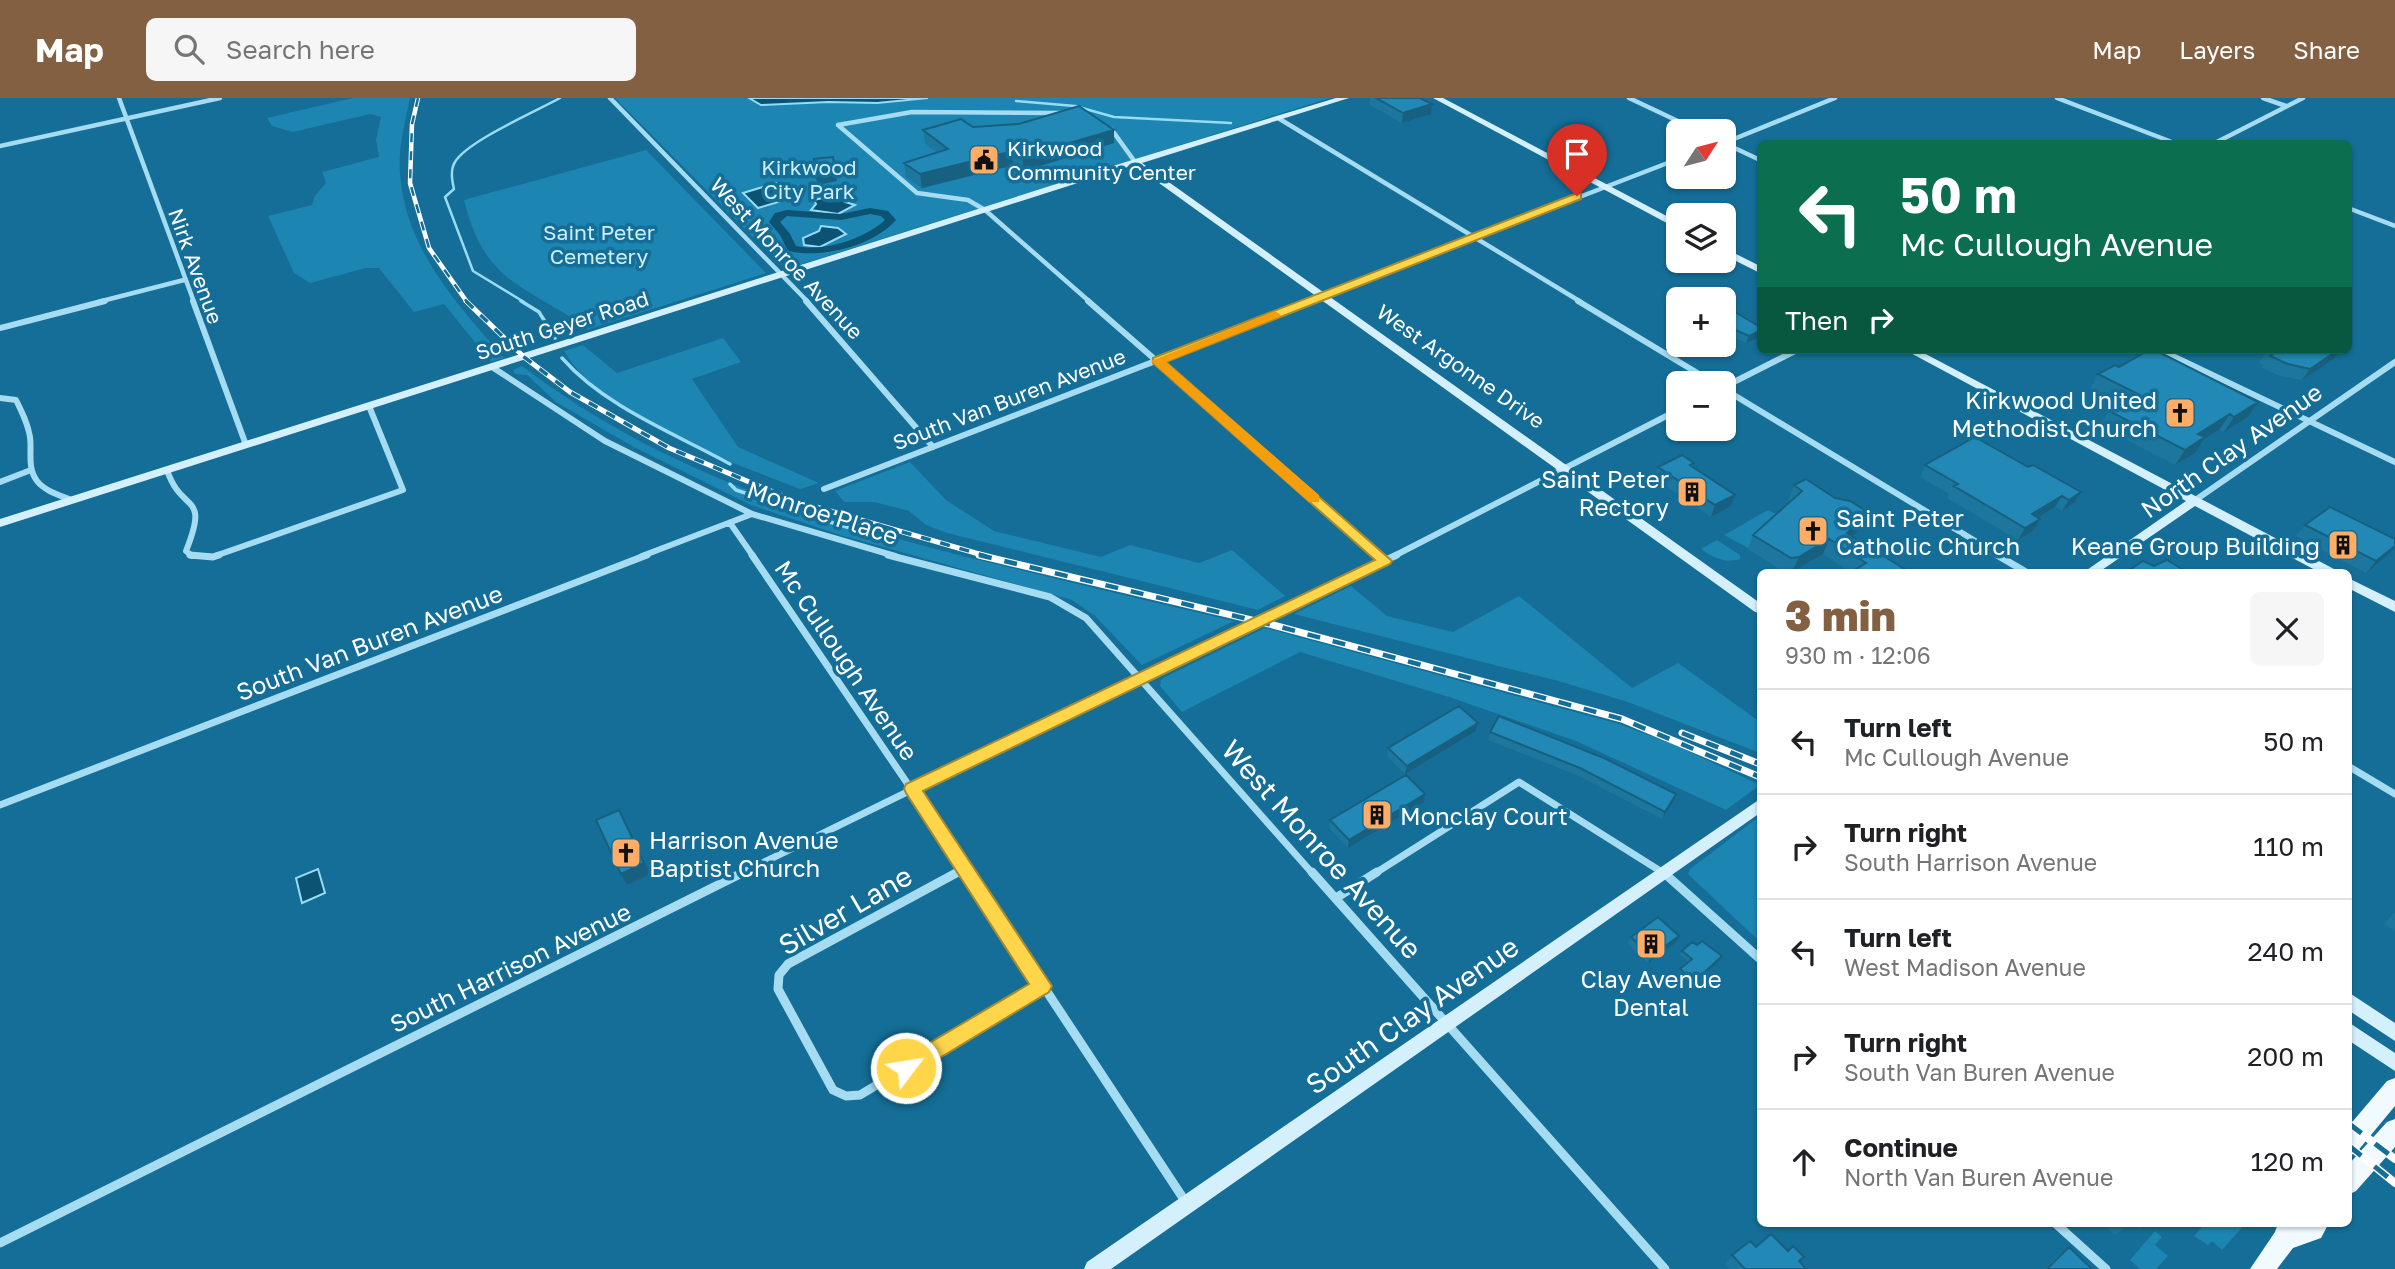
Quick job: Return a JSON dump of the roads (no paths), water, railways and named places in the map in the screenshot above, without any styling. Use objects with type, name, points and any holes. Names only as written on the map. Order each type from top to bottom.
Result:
[{"type":"main road","points":[[2352,1140],[2395,1089]]},
{"type":"main road","points":[[2352,1179],[2395,1130]]},
{"type":"main road","points":[[2262,1269],[2287,1231],[2314,1227]]},
{"type":"street","name":"Nirk Avenue","points":[[119,98],[246,445]]},
{"type":"street","points":[[0,146],[220,98]]},
{"type":"street","name":"West Monroe Avenue","points":[[610,98],[783,274],[933,447]]},
{"type":"street","name":"South Geyer Road","points":[[0,523],[1135,162],[1345,98]]},
{"type":"street","points":[[1437,98],[1666,220]]},
{"type":"street","points":[[1629,98],[1674,119]]},
{"type":"street","points":[[1736,138],[1835,98]]},
{"type":"street","points":[[2057,98],[2167,140]]},
{"type":"street","points":[[2263,98],[2286,106]]},
{"type":"street","points":[[2221,140],[2302,98]]},
{"type":"street","points":[[1076,114],[912,112],[838,125],[916,193],[968,200],[985,210],[1385,561]]},
{"type":"street","points":[[1086,116],[1107,123],[1114,129],[1125,152],[1135,162]]},
{"type":"street","points":[[1278,118],[1694,371]]},
{"type":"street","points":[[1736,149],[1757,159]]},
{"type":"street","name":"West Argonne Drive","points":[[1135,162],[1757,606]]},
{"type":"street","name":"South Van Buren Avenue","points":[[824,489],[1666,163]]},
{"type":"street","points":[[2352,210],[2395,226]]},
{"type":"street","points":[[1736,257],[1757,268]]},
{"type":"street","points":[[0,328],[184,280]]},
{"type":"street","points":[[1736,382],[1789,354]]},
{"type":"street","points":[[1918,354],[2323,569]]},
{"type":"street","points":[[2168,354],[2395,462]]},
{"type":"street","name":"North Clay Avenue","points":[[2094,569],[2395,362]]},
{"type":"street","name":"Monroe Place","points":[[492,367],[605,440],[752,514],[855,546],[1050,597],[1086,618],[1139,679]]},
{"type":"street","points":[[1736,395],[2021,569]]},
{"type":"street","points":[[0,398],[16,400],[30,435],[31,470],[37,481],[71,500]]},
{"type":"street","points":[[167,470],[173,488],[192,503],[196,511],[196,526],[186,551],[197,557],[213,557],[403,490],[403,484],[369,406]]},
{"type":"street","name":"South Harrison Avenue","points":[[0,1243],[912,789],[1297,601],[1385,561],[1666,416]]},
{"type":"street","points":[[0,482],[31,470]]},
{"type":"street","name":"South Van Buren Avenue","points":[[0,804],[752,514]]},
{"type":"street","name":"Mc Cullough Avenue","points":[[730,523],[912,789],[1188,1204]]},
{"type":"street","points":[[2352,584],[2395,607]]},
{"type":"street","name":"West Monroe Avenue","points":[[1139,679],[1665,1269]]},
{"type":"street","points":[[2352,768],[2395,794]]},
{"type":"street","points":[[1336,898],[1519,782],[1663,872],[1757,956]]},
{"type":"street","name":"South Clay Avenue","points":[[1094,1269],[1757,807]]},
{"type":"street","name":"Silver Lane","points":[[963,869],[788,964],[779,975],[778,989],[833,1090],[846,1097],[860,1095],[1042,986]]},
{"type":"street","points":[[2352,1003],[2395,1033]]},
{"type":"street","points":[[2352,1033],[2395,1063]]},
{"type":"street","points":[[2059,1227],[2106,1269]]},
{"type":"waterway","points":[[524,302],[473,271],[445,197],[454,189],[452,168],[462,154],[487,136],[560,98]]},
{"type":"waterway","points":[[1016,101],[1075,106],[1114,117],[1231,123]]},
{"type":"waterway","points":[[870,211],[884,213],[891,220],[859,239],[815,250],[792,249],[785,234],[774,222],[779,215],[787,213],[841,217],[870,211]]},
{"type":"waterway","points":[[521,301],[539,312],[555,338]]},
{"type":"waterway","points":[[562,358],[579,375],[619,405],[730,464]]},
{"type":"waterway","points":[[730,484],[736,490],[764,499]]},
{"type":"waterway","points":[[806,515],[881,537]]},
{"type":"railway","points":[[418,98],[412,124],[410,183],[429,248],[467,302]]},
{"type":"railway","points":[[467,302],[524,357],[570,392],[669,448],[792,500],[986,556]]},
{"type":"railway","points":[[979,555],[1273,625],[1622,719],[1757,776]]},
{"type":"railway","points":[[1682,733],[1757,763]]},
{"type":"railway","points":[[2352,1126],[2395,1159]]},
{"type":"railway","points":[[2352,1148],[2395,1183]]},
{"type":"place","name":"Kirkwood Community Center","points":[[984,160]]},
{"type":"place","name":"Kirkwood United Methodist Church","points":[[2180,413]]},
{"type":"place","name":"Saint Peter Rectory","points":[[1692,492]]},
{"type":"place","name":"Saint Peter Catholic Church","points":[[1813,531]]},
{"type":"place","name":"Keane Group Building","points":[[2343,545]]},
{"type":"place","name":"Monclay Court","points":[[1377,815]]},
{"type":"place","name":"Harrison Avenue Baptist Church","points":[[626,853]]},
{"type":"place","name":"Clay Avenue Dental","points":[[1651,944]]},
{"type":"park label","name":"Kirkwood City Park","points":[[809,179]]},
{"type":"park label","name":"Saint Peter Cemetery","points":[[599,244]]}]
